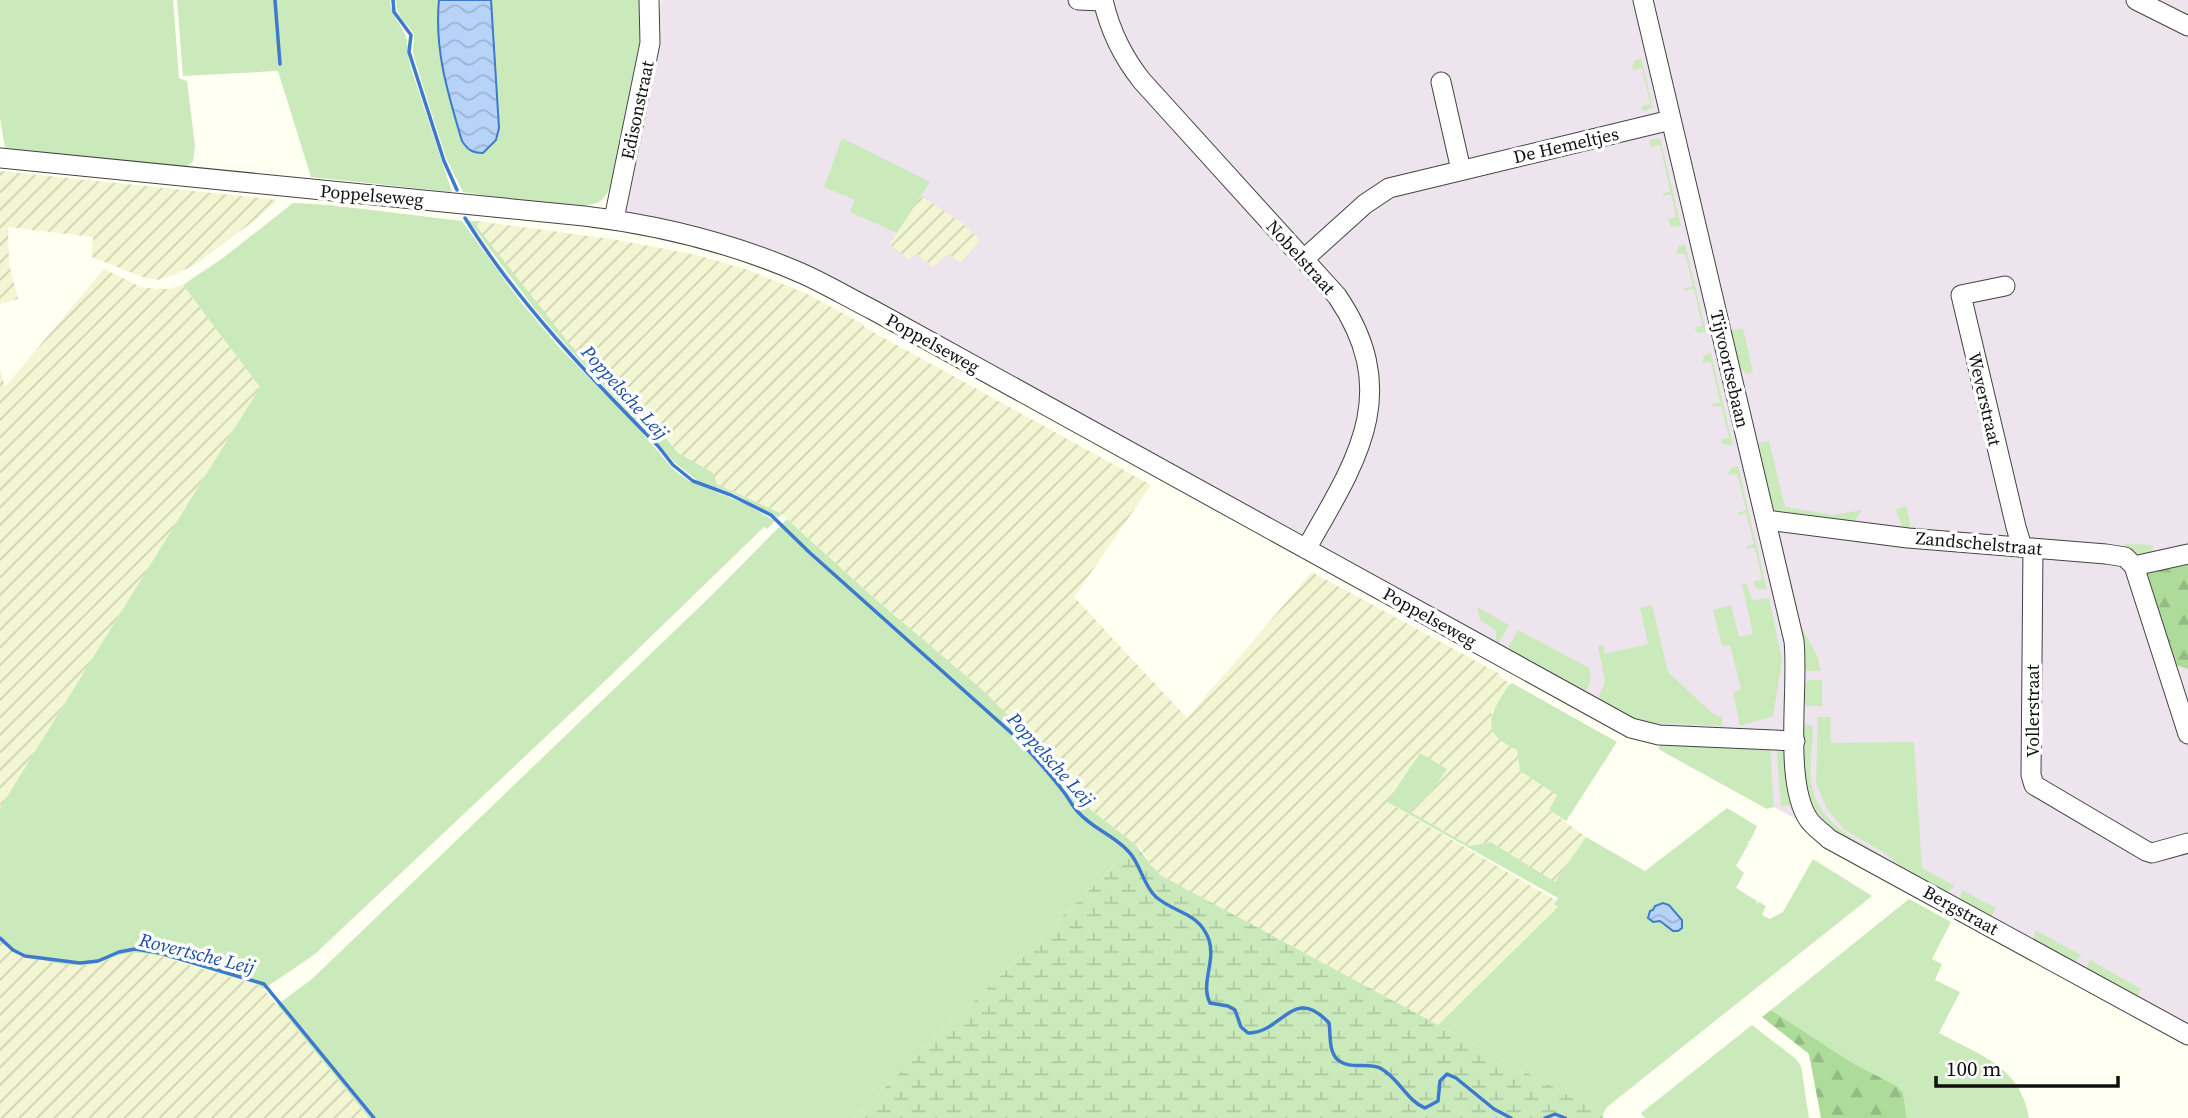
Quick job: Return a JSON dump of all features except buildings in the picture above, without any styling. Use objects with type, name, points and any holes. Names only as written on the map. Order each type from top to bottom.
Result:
[{"type":"street","name":"Edisonstraat","points":[[614,219],[650,43],[649,0]]},
{"type":"street","points":[[1078,0],[1103,1]]},
{"type":"street","name":"Tijvoortsebaan","points":[[1643,0],[1794,641],[1795,741]]},
{"type":"street","points":[[2136,0],[2188,26]]},
{"type":"street","name":"Nobelstraat","points":[[1103,1],[1115,41],[1127,62],[1337,296],[1353,322],[1369,367],[1370,396],[1363,440],[1306,549]]},
{"type":"street","points":[[1441,82],[1461,170]]},
{"type":"street","name":"De Hemeltjes","points":[[1304,260],[1365,204],[1389,188],[1671,120]]},
{"type":"street","name":"Poppelseweg","points":[[0,158],[614,219],[704,239],[751,253],[801,274],[885,317],[1631,728],[1659,735],[1795,741]]},
{"type":"street","name":"Weverstraat","points":[[2005,286],[1961,295],[2015,527],[2027,547]]},
{"type":"street","name":"Zandschelstraat","points":[[1766,520],[1908,538],[2125,556],[2134,566]]},
{"type":"street","name":"Vollerstraat","points":[[2027,547],[2031,775],[2034,785],[2146,851],[2158,852],[2188,843]]},
{"type":"street","points":[[2188,554],[2134,566],[2188,733]]},
{"type":"street","name":"Bergstraat","points":[[1795,741],[1795,775],[1802,805],[1810,820],[1829,839],[2188,1035]]},
{"type":"shaded area","points":[[661,0],[2188,0],[2188,1031],[1504,661],[826,280],[623,217]]},
{"type":"green space","points":[[0,0],[173,0],[179,78],[187,81],[195,146],[193,161],[187,167],[5,149],[0,117]]},
{"type":"green space","points":[[177,0],[390,0],[392,11],[407,39],[410,65],[452,192],[311,177],[278,71],[183,76]]},
{"type":"green space","points":[[396,0],[439,0],[437,16],[467,149],[479,152],[492,145],[499,128],[491,0],[643,0],[644,41],[620,160],[603,199],[584,206],[463,192],[446,158],[416,64],[413,52],[414,34],[400,16]]},
{"type":"green space","points":[[1641,58],[1653,108],[1642,111],[1642,106],[1650,104],[1642,68],[1634,70],[1632,67],[1634,61]]},
{"type":"green space","points":[[842,138],[930,182],[897,233],[850,212],[855,200],[824,187]]},
{"type":"green space","points":[[1660,138],[1681,226],[1670,225],[1668,219],[1676,217],[1671,194],[1662,194],[1670,191],[1660,145],[1651,147],[1649,140]]},
{"type":"green space","points":[[0,171],[277,201],[196,264],[159,280],[145,278],[92,257],[93,237],[8,227],[9,264],[18,299],[0,304]]},
{"type":"green space","points":[[921,196],[961,222],[980,240],[961,263],[948,254],[933,267],[916,253],[909,260],[890,244]]},
{"type":"green space","points":[[293,203],[462,221],[517,297],[557,345],[637,427],[675,471],[689,481],[746,504],[775,521],[767,529],[764,527],[315,954],[264,989],[254,983],[181,961],[139,953],[127,953],[86,965],[60,964],[34,957],[0,940],[0,808],[260,387],[183,285],[223,258]]},
{"type":"green space","points":[[469,221],[477,221],[478,228],[569,343],[646,424],[652,421],[678,453],[713,473],[717,484],[782,514],[778,518],[733,493],[698,481],[676,464],[534,308]]},
{"type":"green space","points":[[477,221],[612,239],[697,255],[748,270],[805,293],[1151,485],[1074,597],[1187,718],[1312,572],[1500,674],[1511,684],[1491,713],[1517,750],[1520,771],[1558,795],[1549,810],[1586,837],[1555,883],[1491,842],[1470,846],[1409,811],[1430,794],[1387,802],[1557,901],[1554,904],[1559,907],[1438,1025],[1162,876],[1150,864],[1141,849],[1085,805],[1038,746],[986,693],[873,597],[782,514],[717,484],[712,473],[678,453],[652,421],[646,424],[569,343],[508,268],[478,228]]},
{"type":"green space","points":[[1685,244],[1706,332],[1698,333],[1694,328],[1702,325],[1694,289],[1684,289],[1693,286],[1685,254],[1676,254],[1678,247]]},
{"type":"green space","points":[[104,269],[146,288],[169,289],[183,285],[260,387],[0,808],[0,368],[5,387]]},
{"type":"green space","points":[[1743,328],[1753,372],[1747,374],[1736,366],[1729,337],[1733,330]]},
{"type":"green space","points":[[1711,353],[1733,445],[1724,445],[1720,441],[1729,437],[1721,406],[1712,405],[1720,402],[1711,362],[1702,363],[1704,356]]},
{"type":"green space","points":[[1769,441],[1785,507],[1833,515],[1862,510],[1853,524],[1779,515],[1773,511],[1755,449],[1759,443]]},
{"type":"green space","points":[[1738,466],[1767,590],[1757,589],[1753,582],[1762,579],[1755,548],[1745,547],[1754,544],[1746,513],[1737,513],[1746,510],[1737,474],[1728,475],[1731,468]]},
{"type":"green space","points":[[1906,506],[1911,527],[1926,528],[1925,534],[1903,530],[1896,509]]},
{"type":"green space","points":[[787,519],[873,597],[986,693],[1038,746],[1085,805],[1136,845],[853,1118],[369,1118],[277,1005],[313,978],[713,594]]},
{"type":"green space","points":[[2125,544],[2153,545],[2152,557],[2139,557],[2125,547]]},
{"type":"green space","points":[[2188,559],[2188,669],[2173,664],[2146,573]]},
{"type":"green space","points":[[1746,583],[1752,600],[1769,598],[1782,660],[1773,716],[1740,726],[1733,692],[1741,689],[1730,645],[1722,646],[1713,610],[1731,605],[1739,637],[1753,634],[1742,584]]},
{"type":"green space","points":[[1652,605],[1668,672],[1713,714],[1722,717],[1722,726],[1655,723],[1631,718],[1601,701],[1599,696],[1605,681],[1598,646],[1603,645],[1605,654],[1648,644],[1640,608]]},
{"type":"green space","points":[[1477,607],[1509,625],[1498,644],[1496,631],[1480,620]]},
{"type":"green space","points":[[1802,628],[1817,655],[1821,671],[1805,671],[1800,632]]},
{"type":"green space","points":[[1518,630],[1589,668],[1591,680],[1587,689],[1582,691],[1509,651]]},
{"type":"green space","points":[[1809,680],[1822,680],[1822,706],[1807,706],[1804,702],[1804,685]]},
{"type":"green space","points":[[1512,683],[1617,742],[1566,821],[1549,810],[1557,795],[1520,771],[1517,750],[1500,740],[1493,732],[1491,725],[1494,711]]},
{"type":"green space","points":[[1818,717],[1830,717],[1831,743],[1914,742],[1922,868],[1955,886],[1947,893],[1845,830],[1827,809],[1816,783]]},
{"type":"green space","points":[[1803,724],[1813,726],[1811,782],[1820,807],[1837,827],[1882,855],[1880,858],[1831,827],[1813,806],[1803,779]]},
{"type":"green space","points":[[1662,742],[1770,745],[1774,807],[1767,809],[1658,749]]},
{"type":"green space","points":[[1776,745],[1787,756],[1786,785],[1791,805],[1781,807]]},
{"type":"green space","points":[[1420,753],[1447,769],[1430,794],[1409,811],[1470,846],[1491,842],[1555,882],[1586,837],[1645,871],[1727,808],[1757,826],[1736,866],[1744,873],[1736,888],[1757,901],[1756,904],[1759,902],[1766,906],[1762,915],[1770,919],[1783,912],[1813,859],[1872,896],[1607,1107],[1603,1114],[1438,1025],[1558,907],[1554,904],[1558,898],[1387,802]]},
{"type":"green space","points":[[1136,845],[1162,876],[1603,1114],[1603,1118],[853,1118]]},
{"type":"green space","points":[[1962,890],[1996,908],[1991,917],[1960,900]]},
{"type":"green space","points":[[1909,899],[1951,922],[1932,959],[1942,964],[1935,980],[1960,992],[1939,1033],[1983,1056],[2008,1074],[2025,1101],[2029,1118],[1907,1118],[1903,1093],[1897,1086],[1854,1064],[1771,1010]]},
{"type":"green space","points":[[2035,930],[2081,955],[2075,963],[2034,941]]},
{"type":"green space","points":[[0,940],[16,949],[57,963],[84,965],[119,954],[137,952],[261,986],[369,1118],[0,1118]]},
{"type":"green space","points":[[2090,960],[2141,989],[2137,998],[2088,971]]},
{"type":"green space","points":[[1771,1010],[1854,1064],[1897,1086],[1903,1093],[1907,1118],[1821,1118],[1809,1054],[1762,1017]]},
{"type":"green space","points":[[1752,1025],[1796,1059],[1801,1066],[1809,1118],[1645,1118],[1641,1113]]},
{"type":"water","points":[[439,0],[491,0],[499,128],[496,140],[483,153],[473,152],[462,141],[447,89],[440,54]]},
{"type":"water","points":[[1663,903],[1669,905],[1682,920],[1682,928],[1678,931],[1648,918],[1655,906]]},
{"type":"waterway","points":[[275,0],[280,64]]},
{"type":"waterway","name":"Poppelsche Leij","points":[[393,0],[394,12],[411,35],[409,52],[444,161],[457,190]]},
{"type":"waterway","name":"Poppelsche Leij","points":[[465,218],[531,309],[673,465],[693,481],[731,495],[771,515],[1017,738],[1078,812],[1129,852],[1156,897],[1199,924],[1205,931],[1211,948],[1207,988],[1210,1003],[1235,1010],[1241,1027],[1248,1033],[1260,1031],[1297,1009],[1306,1008],[1317,1012],[1329,1023],[1331,1048],[1338,1060],[1348,1065],[1380,1068],[1393,1077],[1419,1105],[1425,1108],[1438,1101],[1440,1081],[1447,1074],[1456,1078],[1494,1109],[1511,1118]]},
{"type":"waterway","name":"Rovertsche Leij","points":[[0,938],[13,950],[25,956],[80,963],[98,961],[135,949],[160,953],[264,984],[374,1118]]},
{"type":"waterway","points":[[1545,1118],[1555,1114],[1565,1118]]}]
